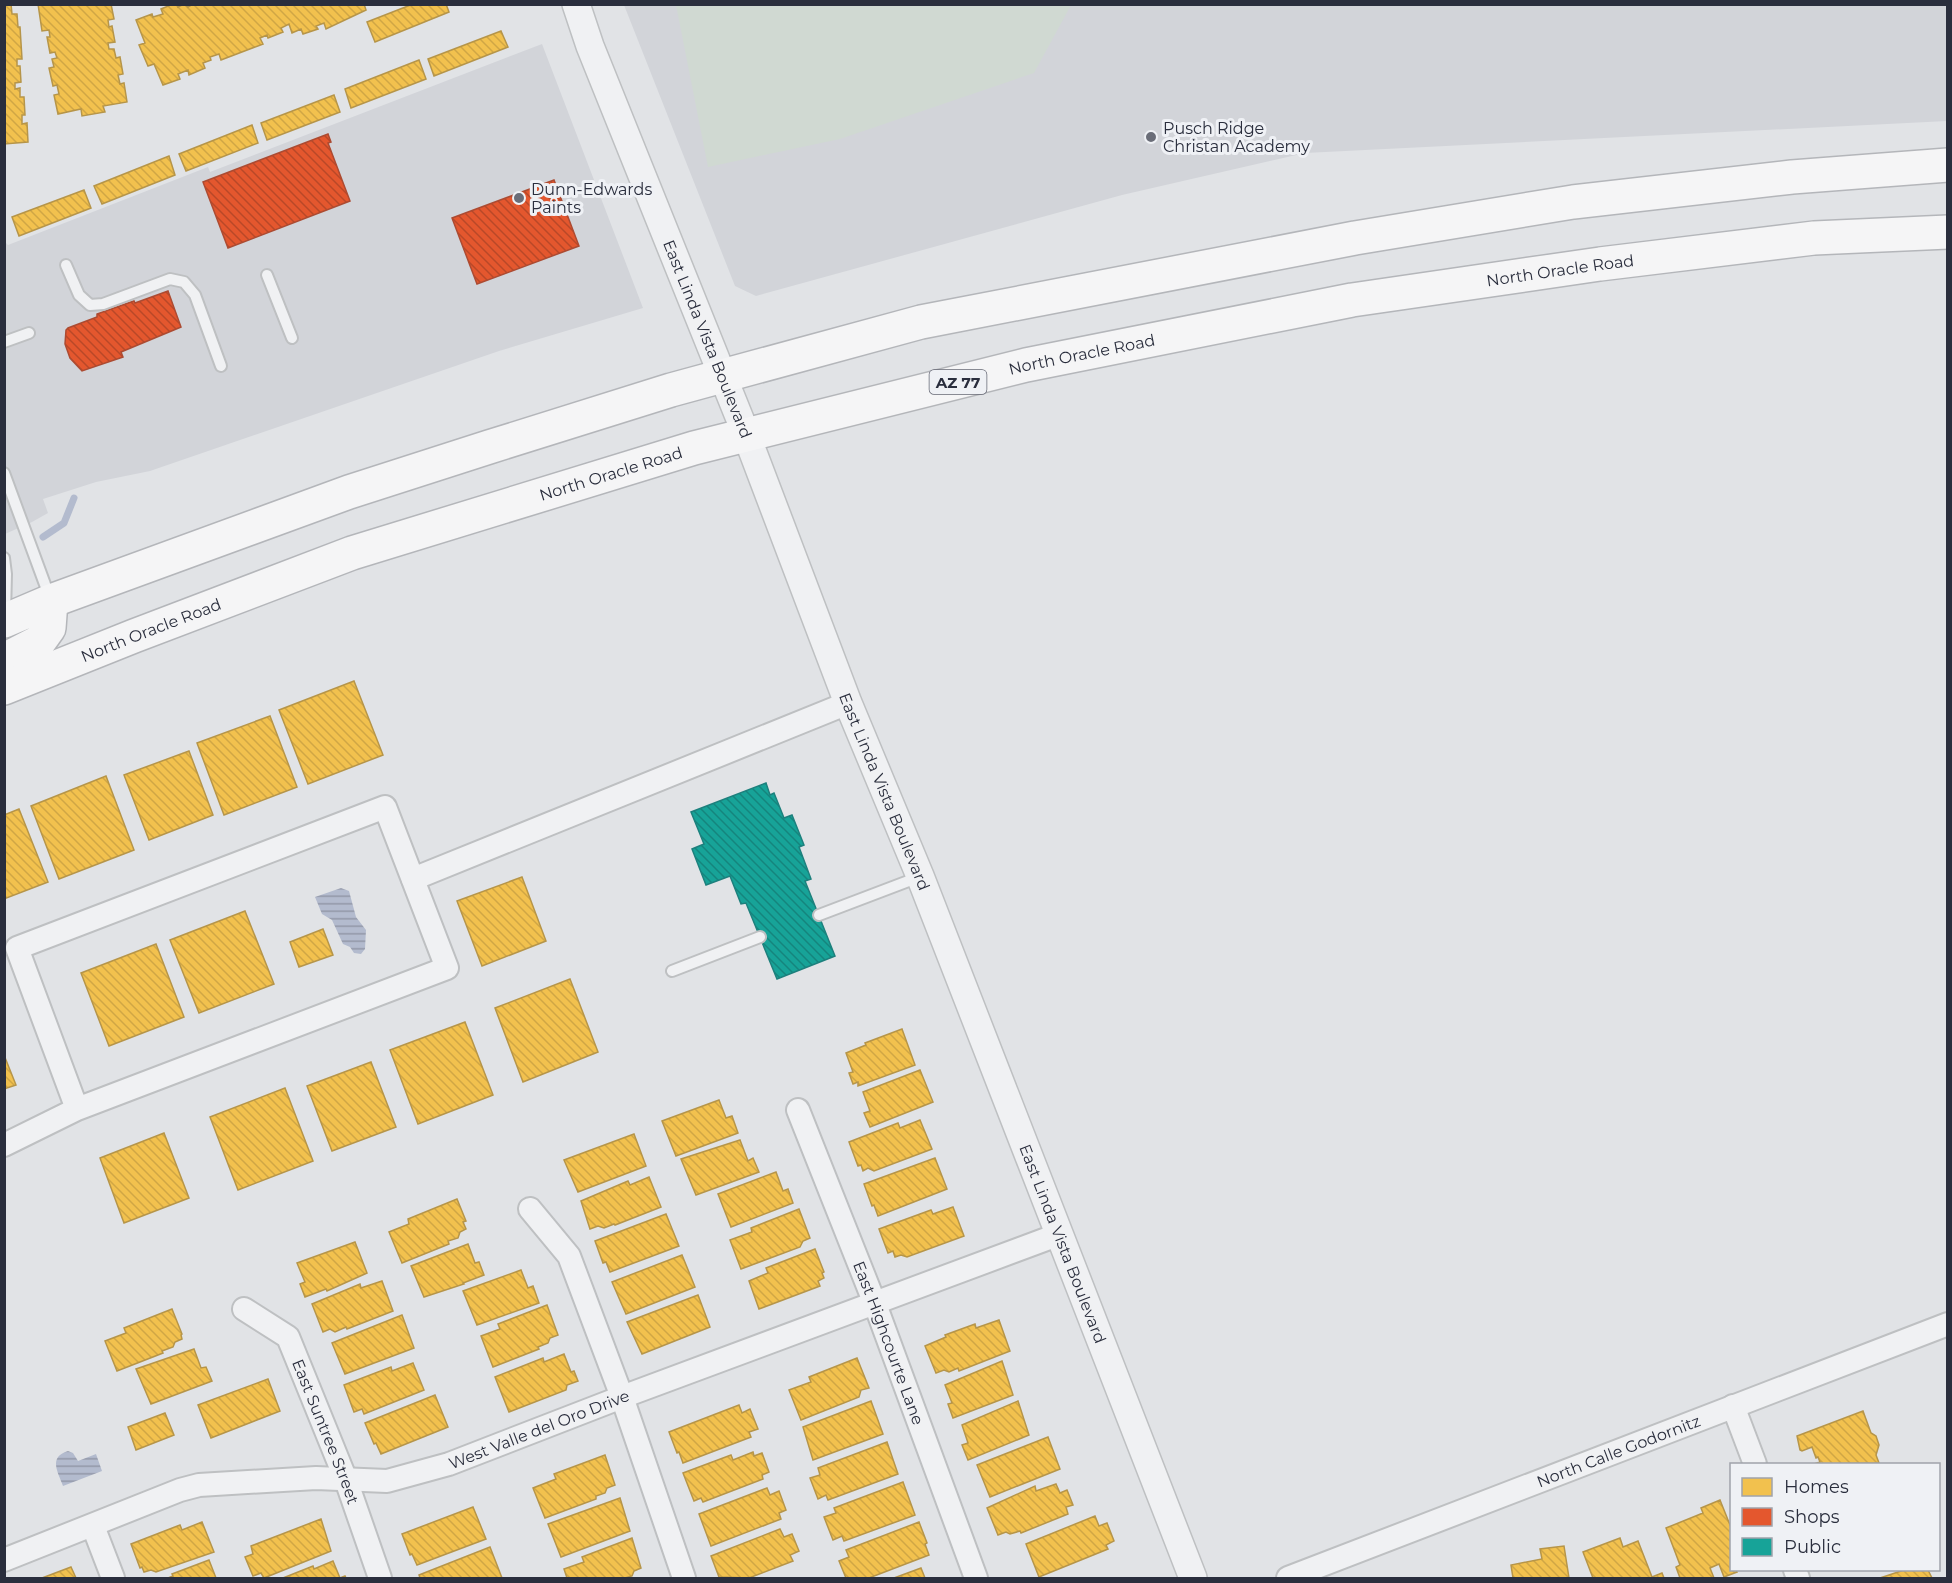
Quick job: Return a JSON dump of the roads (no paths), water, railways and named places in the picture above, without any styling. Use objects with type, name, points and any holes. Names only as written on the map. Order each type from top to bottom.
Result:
[{"type":"highway","points":[[5,621],[348,492],[722,375],[921,322],[1355,238],[1573,202],[1792,177],[1947,165]]},
{"type":"highway","name":"North Oracle Road","points":[[4,688],[352,553],[586,480],[746,434],[1026,365],[1352,300],[1600,264],[1814,238],[1947,232]]},
{"type":"highway","points":[[4,660],[39,642],[49,628],[51,602]]},
{"type":"street","name":"East Linda Vista Boulevard","points":[[576,4],[590,46],[746,434],[848,702],[920,876],[1193,1578]]},
{"type":"street","points":[[413,879],[848,702]]},
{"type":"street","points":[[4,1146],[77,1109],[447,968],[385,807],[16,948],[77,1109]]},
{"type":"street","name":"East Highcourte Lane","points":[[798,1110],[875,1304],[976,1578]]},
{"type":"street","points":[[530,1209],[569,1256],[622,1397],[684,1578]]},
{"type":"street","name":"West Valle del Oro Drive","points":[[4,1560],[180,1490],[199,1485],[316,1478],[387,1481],[449,1464],[1060,1234]]},
{"type":"street","name":"East Suntree Street","points":[[244,1309],[288,1337],[346,1480],[380,1578]]},
{"type":"street","name":"North Calle Godornitz","points":[[1288,1578],[1947,1324]]},
{"type":"street","points":[[1733,1406],[1755,1463]]},
{"type":"street","points":[[93,1526],[113,1578]]},
{"type":"lane","points":[[66,265],[79,296],[90,305],[103,304],[170,279],[184,282],[195,295],[221,366]]},
{"type":"lane","points":[[267,275],[292,338]]},
{"type":"lane","points":[[4,342],[29,333]]},
{"type":"lane","points":[[4,472],[51,602]]},
{"type":"lane","points":[[4,558],[5,621]]},
{"type":"lane","points":[[819,915],[920,876]]},
{"type":"lane","points":[[672,971],[760,937]]},
{"type":"water","points":[[341,888],[349,891],[356,917],[366,930],[365,949],[361,954],[354,953],[350,947],[343,944],[332,920],[322,914],[315,897]]},
{"type":"water","points":[[68,1451],[73,1453],[78,1461],[96,1454],[102,1471],[63,1486],[56,1461]]},
{"type":"waterway","points":[[43,537],[64,523],[74,498]]},
{"type":"place","name":"Pusch Ridge Christan Academy","points":[[1151,137]]},
{"type":"place","name":"Dunn-Edwards Paints","points":[[519,198]]}]
